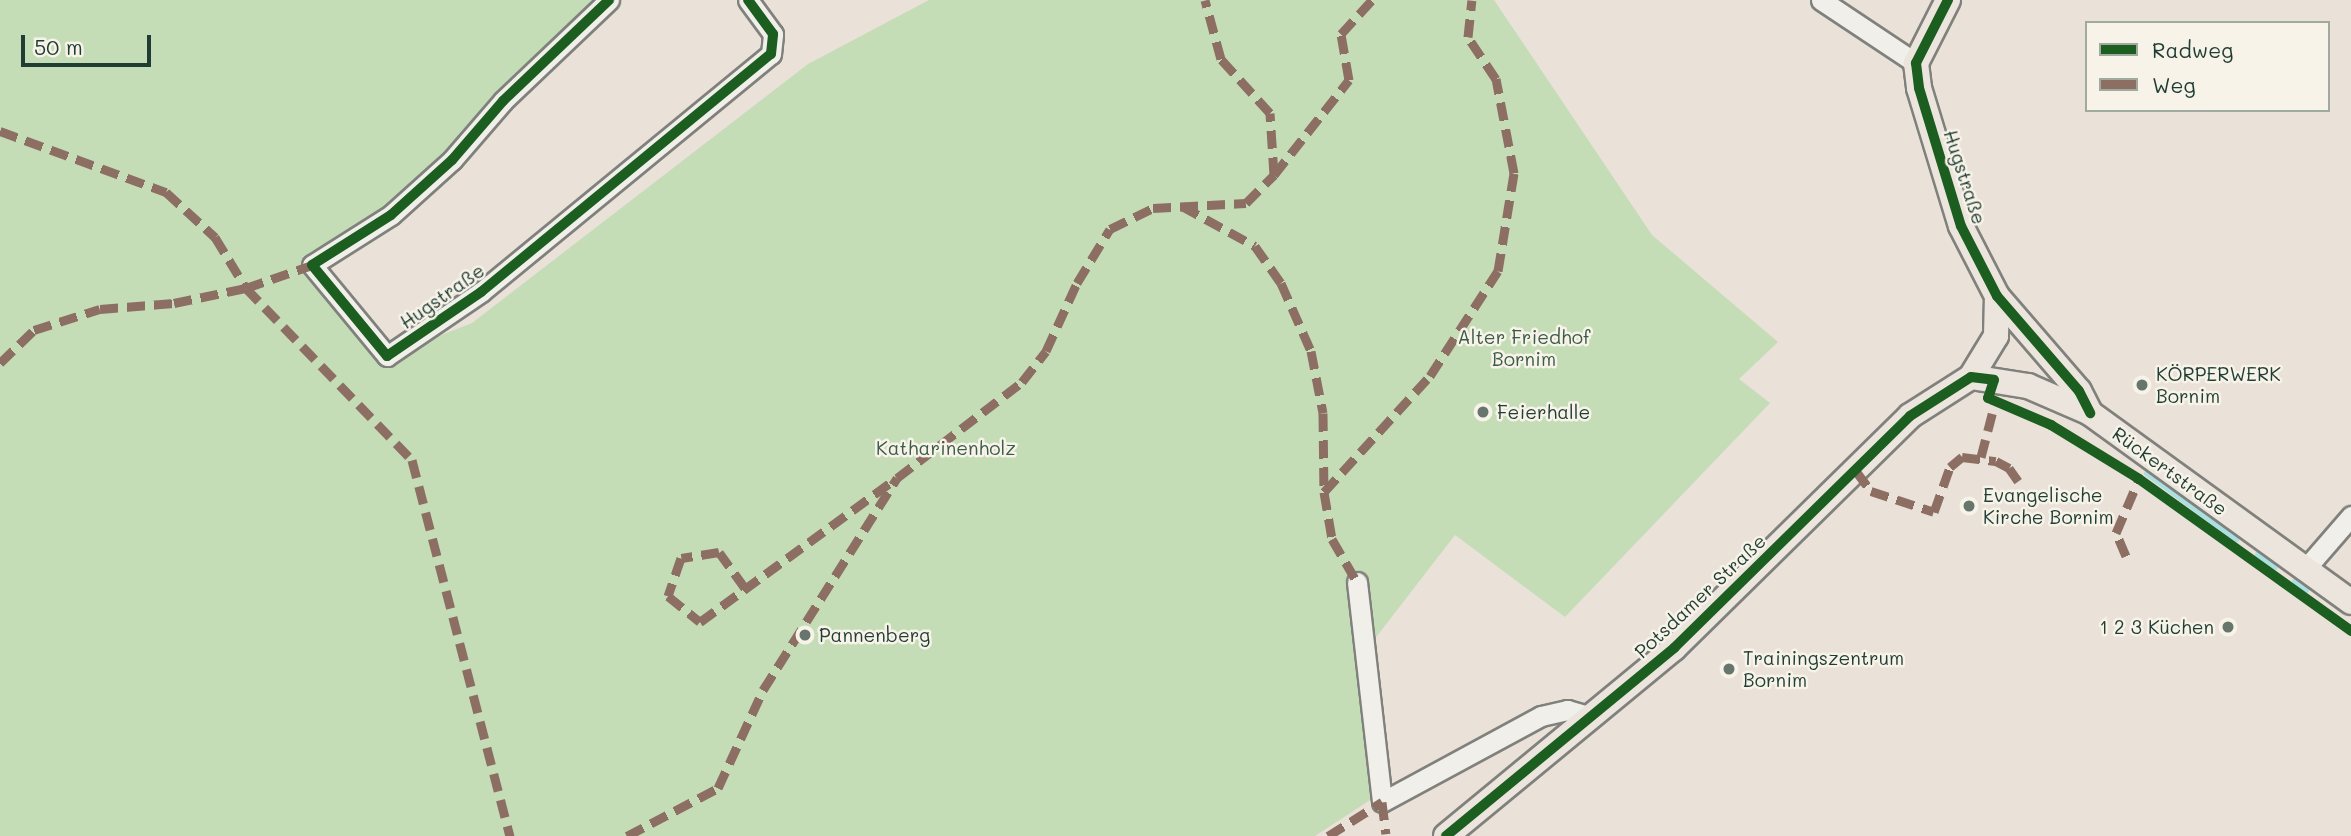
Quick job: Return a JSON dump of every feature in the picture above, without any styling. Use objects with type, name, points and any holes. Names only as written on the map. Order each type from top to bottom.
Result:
[{"type":"main road","points":[[1916,64],[1948,0]]},
{"type":"main road","name":"Hugstraße","points":[[1916,64],[1919,88],[1961,226],[1997,296],[2079,391],[2090,414]]},
{"type":"main road","points":[[1971,377],[1996,336],[1997,296]]},
{"type":"main road","name":"Rückertstraße","points":[[1971,377],[2028,386],[2090,414],[2351,602]]},
{"type":"main road","name":"Potsdamer Straße","points":[[1447,836],[1674,648],[1910,416],[1971,377]]},
{"type":"street","name":"Hugstraße","points":[[609,0],[503,101],[453,160],[391,215],[312,265],[387,356],[481,292],[771,54],[773,34],[748,0]]},
{"type":"street","points":[[1821,0],[1916,64]]},
{"type":"street","points":[[2306,568],[2351,516]]},
{"type":"street","points":[[1357,582],[1382,802],[1541,716],[1567,710],[1592,717]]},
{"type":"green space","name":"Katharinenholz","points":[[0,0],[609,0],[452,160],[312,265],[388,356],[472,323],[808,64],[929,0],[1494,0],[1652,235],[1778,342],[1739,379],[1770,403],[1565,617],[1455,535],[1370,645],[1387,789],[1315,836],[0,836]]},
{"type":"waterway","points":[[2146,473],[2236,539]]},
{"type":"waterway","points":[[2257,554],[2275,567]]},
{"type":"waterway","points":[[2294,581],[2306,590]]},
{"type":"marked path","points":[[627,836],[718,788],[763,690],[897,478],[1022,382],[1046,351],[1077,283],[1110,229],[1153,208],[1246,203],[1274,175],[1270,113],[1221,59],[1205,0]]},
{"type":"marked path","points":[[1274,175],[1349,80],[1341,34],[1372,0]]},
{"type":"marked path","points":[[1324,492],[1430,376],[1498,271],[1514,173],[1496,79],[1468,37],[1472,0]]},
{"type":"marked path","points":[[0,131],[166,192],[215,237],[246,288],[412,460],[510,836]]},
{"type":"marked path","points":[[1182,206],[1255,246],[1281,283],[1311,351],[1323,413],[1324,492],[1332,539],[1357,582]]},
{"type":"marked path","points":[[0,363],[34,330],[100,309],[174,303],[246,288],[312,265]]},
{"type":"marked path","points":[[1981,457],[1996,399]]},
{"type":"marked path","points":[[1856,471],[1871,491],[1934,512],[1950,467],[1962,457],[1996,461],[2009,468],[2018,481]]},
{"type":"marked path","points":[[2126,556],[2116,533],[2139,479]]},
{"type":"marked path","points":[[745,588],[719,552],[681,558],[668,596],[700,622],[890,483]]},
{"type":"marked path","points":[[1328,836],[1382,802],[1386,834]]},
{"type":"cycle path","points":[[609,0],[503,101],[452,160],[391,215],[312,265],[387,356],[481,292],[771,54],[773,34],[748,0]]},
{"type":"cycle path","points":[[1948,0],[1916,63],[1919,88],[1961,226],[1997,296],[2079,391],[2090,413]]},
{"type":"cycle path","points":[[1446,836],[1674,648],[1910,416],[1971,377],[1994,380],[1988,398],[2051,425],[2139,479],[2351,631]]},
{"type":"place","name":"KÖRPERWERK Bornim","points":[[2142,385]]},
{"type":"place","name":"Feierhalle","points":[[1483,412]]},
{"type":"place","name":"Evangelische Kirche Bornim","points":[[1969,506]]},
{"type":"place","name":"1 2 3 Küchen","points":[[2228,627]]},
{"type":"place","name":"Pannenberg","points":[[805,635]]},
{"type":"place","name":"Trainingszentrum Bornim","points":[[1729,669]]},
{"type":"park label","name":"Alter Friedhof Bornim","points":[[1524,348]]}]
